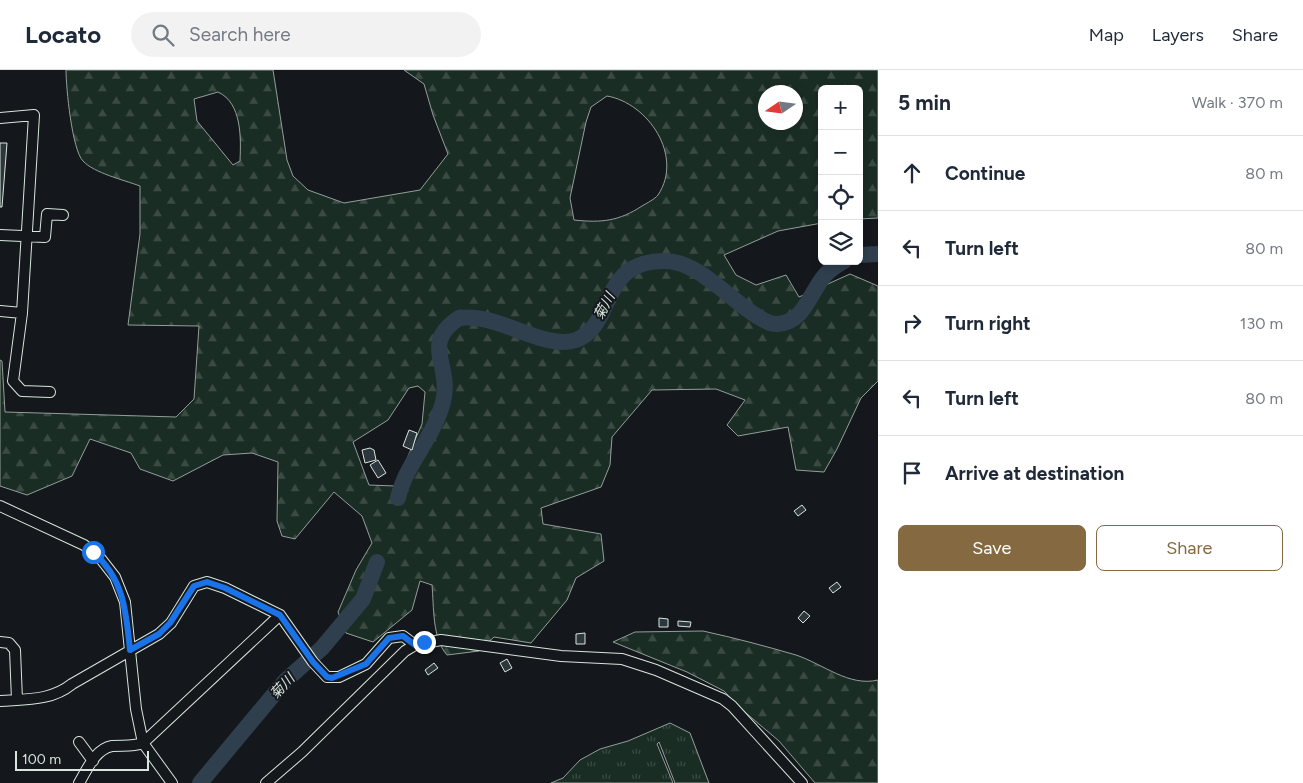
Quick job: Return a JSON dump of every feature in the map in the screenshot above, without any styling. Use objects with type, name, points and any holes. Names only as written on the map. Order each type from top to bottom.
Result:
[{"type":"street","points":[[0,118],[34,115],[22,313],[13,380],[22,391],[50,392]]},
{"type":"street","points":[[0,236],[45,237],[47,214],[63,215]]},
{"type":"street","points":[[0,312],[22,313]]},
{"type":"street","points":[[0,506],[75,539],[101,559],[115,577],[125,602],[136,709],[143,743],[172,783]]},
{"type":"street","points":[[0,701],[44,698],[61,693],[72,684],[159,634],[170,623],[194,586],[207,582],[225,588],[280,615],[310,658],[327,677],[332,678],[366,664],[389,638],[403,636],[415,645]]},
{"type":"street","points":[[79,783],[101,750],[108,747],[133,746],[143,743],[280,615]]},
{"type":"street","points":[[266,783],[302,752],[405,651],[415,645],[432,640],[449,640],[560,656],[622,659],[639,664],[723,699],[732,706],[802,783]]},
{"type":"street","points":[[0,642],[9,643],[15,650],[17,700]]},
{"type":"street","points":[[79,742],[93,761]]},
{"type":"green space","points":[[66,70],[273,70],[287,160],[293,176],[308,190],[344,203],[420,190],[448,154],[433,115],[424,84],[404,70],[878,70],[878,218],[863,219],[863,85],[818,85],[818,224],[778,231],[724,255],[736,275],[756,285],[786,275],[799,297],[850,274],[878,286],[878,381],[861,398],[824,472],[796,470],[788,427],[738,436],[727,425],[745,400],[716,389],[652,390],[612,437],[610,465],[601,487],[541,508],[543,524],[601,534],[604,561],[576,578],[567,600],[531,643],[494,637],[479,651],[447,655],[442,648],[436,631],[432,585],[420,581],[412,610],[373,642],[346,633],[338,612],[356,570],[372,543],[362,516],[334,492],[295,539],[282,536],[277,521],[278,462],[252,453],[223,455],[173,481],[140,469],[131,453],[90,439],[72,476],[27,495],[0,486],[0,360],[2,361],[5,412],[176,417],[194,399],[199,326],[128,325],[140,234],[140,186],[102,173],[83,161],[76,145],[68,103]],"holes":[[[218,92],[232,104],[238,122],[240,161],[233,165],[197,121],[194,99]],[[607,96],[622,101],[636,109],[648,120],[658,134],[664,148],[667,164],[665,180],[657,196],[626,215],[602,221],[574,220],[570,198],[586,122],[591,107]],[[418,386],[425,392],[422,424],[395,486],[369,485],[353,442],[388,420],[409,388]]]},
{"type":"green space","points":[[703,631],[796,655],[846,678],[867,681],[878,680],[878,783],[815,783],[779,741],[740,708],[724,691],[687,672],[613,642],[635,632]]},
{"type":"green space","points":[[670,723],[690,733],[709,783],[675,783],[659,742],[657,744],[673,783],[551,783],[563,778],[580,760],[600,749],[628,741]]},
{"type":"building","points":[[0,143],[7,143],[2,207],[0,207]]},
{"type":"building","points":[[409,430],[417,433],[412,450],[403,446]]},
{"type":"building","points":[[370,448],[374,450],[376,460],[365,463],[362,450]]},
{"type":"building","points":[[378,460],[386,473],[378,478],[370,465]]},
{"type":"building","points":[[802,505],[806,510],[798,516],[794,511]]},
{"type":"building","points":[[837,582],[841,587],[833,593],[829,588]]},
{"type":"building","points":[[804,611],[810,616],[803,623],[798,618]]},
{"type":"building","points":[[659,618],[668,619],[668,627],[659,627]]},
{"type":"building","points":[[678,621],[691,622],[690,627],[678,626]]},
{"type":"building","points":[[585,633],[585,644],[576,644],[576,634]]},
{"type":"building","points":[[507,659],[512,668],[505,672],[500,663]]},
{"type":"building","points":[[434,663],[438,668],[428,675],[425,670]]},
{"type":"waterway","name":"菊川","points":[[863,255],[878,254]]},
{"type":"waterway","name":"菊川","points":[[398,498],[408,472],[435,424],[440,411],[445,385],[439,345],[441,336],[459,318],[489,320],[549,340],[563,342],[576,340],[589,332],[597,321],[617,282],[628,272],[642,264],[663,261],[676,262],[702,274],[749,311],[768,322],[777,324],[786,322],[801,312],[820,281],[837,265]]},
{"type":"waterway","name":"菊川","points":[[200,783],[285,681],[322,648],[363,599],[377,562]]},
{"type":"route","points":[[93,552],[108,567],[120,588],[125,602],[130,650],[159,634],[170,623],[194,586],[204,582],[225,588],[280,615],[313,662],[327,677],[339,677],[366,664],[373,659],[384,642],[389,638],[403,636],[415,645],[424,642]]}]
